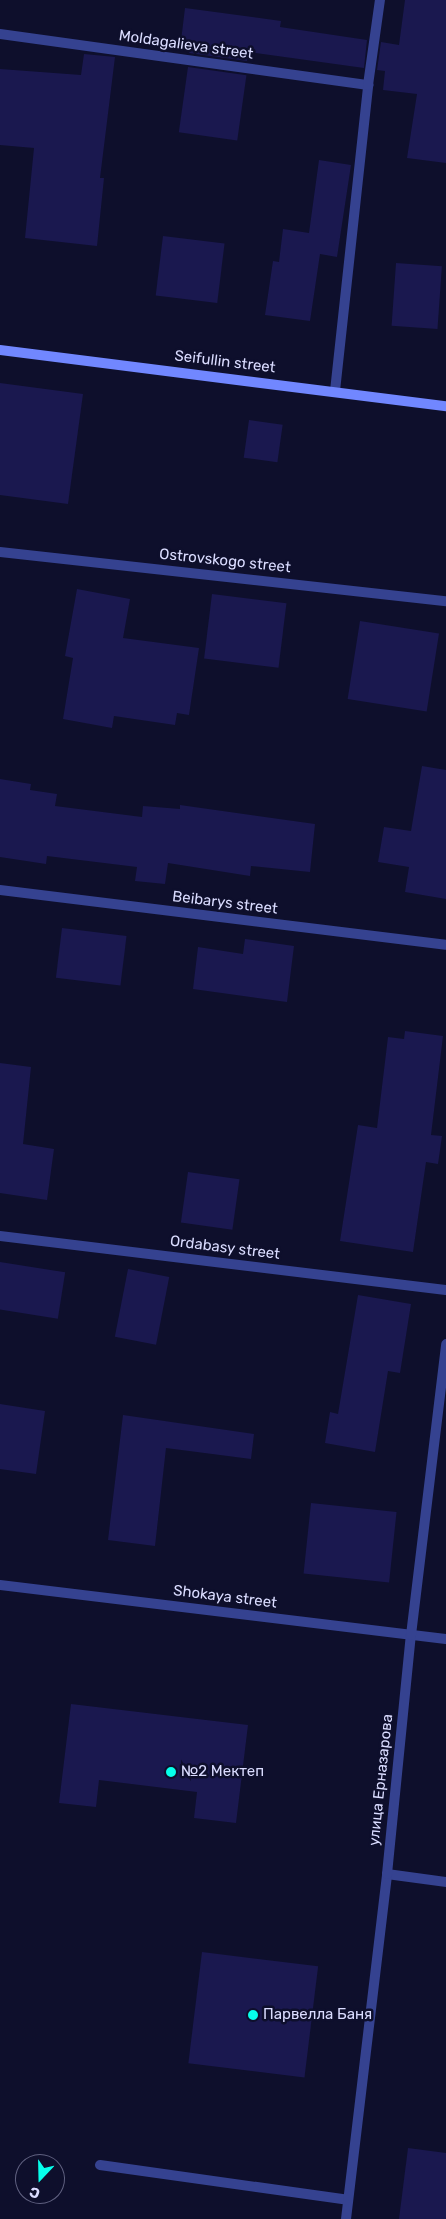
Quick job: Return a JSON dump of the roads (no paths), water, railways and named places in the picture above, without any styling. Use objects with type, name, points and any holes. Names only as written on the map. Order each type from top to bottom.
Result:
[{"type":"main road","name":"Seifullin street","points":[[0,350],[446,406]]},
{"type":"street","points":[[335,391],[368,85],[380,0]]},
{"type":"street","name":"Moldagalieva street","points":[[0,34],[368,85]]},
{"type":"street","name":"Ostrovskogo street","points":[[0,552],[446,601]]},
{"type":"street","name":"Beibarys street","points":[[0,890],[446,946]]},
{"type":"street","name":"Ordabasy street","points":[[0,1236],[446,1290]]},
{"type":"street","name":"улица Ерназарова","points":[[346,2219],[387,1874],[411,1635],[446,1344]]},
{"type":"street","name":"Shokaya street","points":[[0,1585],[446,1639]]},
{"type":"street","points":[[387,1874],[446,1882]]},
{"type":"street","points":[[100,2165],[348,2200]]},
{"type":"place","name":"№2 Мектеп","points":[[171,1772]]},
{"type":"place","name":"Парвелла Баня","points":[[253,2015]]}]
